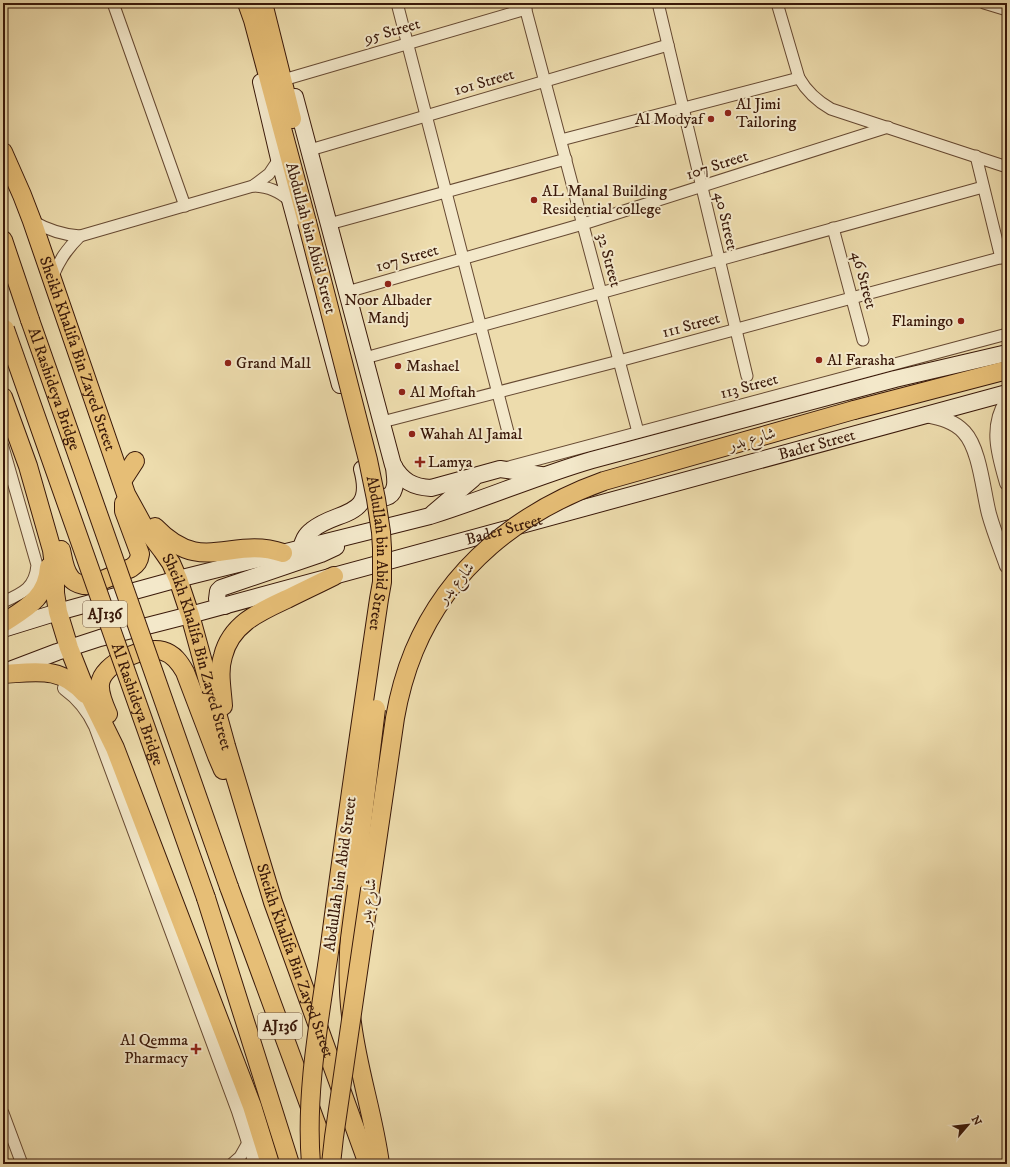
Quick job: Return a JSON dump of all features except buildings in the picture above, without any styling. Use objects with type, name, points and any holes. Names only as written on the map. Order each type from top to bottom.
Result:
[{"type":"main road","name":"Abdullah bin Abid Street","points":[[242,3],[279,159],[365,480],[364,497],[359,504],[346,514],[318,525],[310,531],[304,538],[301,548]]},
{"type":"main road","name":"Abdullah bin Abid Street","points":[[247,3],[318,222],[347,292],[393,465],[398,473],[405,480],[422,488],[431,488],[500,469],[545,475]]},
{"type":"main road","name":"Abdullah bin Abid Street","points":[[263,3],[383,484],[390,529],[392,551],[391,597],[371,741],[349,946],[350,1003],[354,1042],[375,1131],[380,1164]]},
{"type":"main road","name":"Abdullah bin Abid Street","points":[[267,3],[280,41],[310,150],[318,222],[381,526],[382,565],[379,599],[338,882],[312,1080],[310,1120],[311,1164]]},
{"type":"main road","name":"Sheikh Khalifa Bin Zayed Street","points":[[5,156],[32,221],[125,491],[143,525],[168,559],[178,579],[190,615],[226,746],[273,902],[368,1164]]},
{"type":"main road","name":"Al Rashideya Bridge","points":[[3,240],[230,888],[331,1164]]},
{"type":"main road","name":"Al Rashideya Bridge","points":[[4,327],[206,898],[290,1164]]},
{"type":"main road","points":[[3,630],[58,612],[178,579],[353,534],[430,516],[466,505],[545,475],[592,460],[888,381],[1007,353]]},
{"type":"main road","name":"شارع بدر","points":[[331,1164],[396,711],[406,673],[423,630],[463,572],[498,539],[538,511],[576,492],[604,481],[854,410],[1007,370]]},
{"type":"main road","name":"Bader Street","points":[[3,673],[69,648],[130,629],[225,606],[1007,393]]},
{"type":"main road","points":[[3,397],[28,466],[52,550],[58,612],[69,648],[82,681],[115,748],[252,1106],[270,1164]]},
{"type":"main road","points":[[28,466],[43,488],[70,577],[83,585],[91,584],[131,568],[136,565],[139,560],[140,554],[124,510],[125,491],[136,461]]},
{"type":"main road","points":[[365,480],[373,495],[384,498],[389,496],[393,492],[395,486],[393,465]]},
{"type":"main road","points":[[430,516],[466,484],[483,473]]},
{"type":"main road","points":[[3,623],[28,607],[34,601],[43,590],[48,577],[48,558],[34,507],[34,486]]},
{"type":"main road","points":[[125,491],[165,538],[177,546],[191,552],[214,553],[261,548],[283,553]]},
{"type":"main road","points":[[225,606],[221,605],[217,599],[218,591],[221,588],[321,554],[344,542],[353,534]]},
{"type":"main road","points":[[226,746],[221,665],[225,648],[234,633],[243,623],[254,615],[334,576]]},
{"type":"main road","points":[[115,748],[115,735],[101,694],[100,684],[102,676],[113,664],[130,656],[153,650],[163,651],[173,656],[180,663],[221,766],[232,784],[240,791]]},
{"type":"main road","points":[[3,673],[40,672],[52,673],[64,677],[73,681],[94,704]]},
{"type":"street","points":[[113,3],[185,206]]},
{"type":"street","points":[[397,3],[508,432]]},
{"type":"street","name":"40 Street","points":[[658,3],[747,376]]},
{"type":"street","points":[[777,3],[799,78],[809,93],[823,105],[1007,167]]},
{"type":"street","points":[[984,3],[1007,10]]},
{"type":"street","name":"95 Street","points":[[290,78],[525,6]]},
{"type":"street","name":"32 Street","points":[[525,6],[638,432]]},
{"type":"street","name":"101 Street","points":[[310,150],[668,45]]},
{"type":"street","points":[[561,140],[799,78]]},
{"type":"street","name":"107 Street","points":[[347,292],[583,224],[888,127]]},
{"type":"street","points":[[3,142],[5,156]]},
{"type":"street","points":[[976,156],[983,187],[1004,257]]},
{"type":"street","points":[[253,186],[268,174],[279,159]]},
{"type":"street","points":[[318,222],[446,192],[566,159]]},
{"type":"street","points":[[32,221],[43,228],[55,232],[80,236],[253,186],[264,186],[274,189],[291,202]]},
{"type":"street","points":[[365,358],[983,187]]},
{"type":"street","name":"46 Street","points":[[833,228],[863,340]]},
{"type":"street","points":[[52,279],[63,255],[80,236]]},
{"type":"street","name":"111 Street","points":[[382,422],[619,361],[1004,257]]},
{"type":"street","name":"113 Street","points":[[500,469],[1007,334]]},
{"type":"street","points":[[1007,401],[999,417],[997,434],[998,447],[1007,483]]},
{"type":"street","points":[[926,416],[945,419],[952,422],[963,431],[972,444],[977,458],[989,514],[1007,566]]},
{"type":"street","points":[[3,447],[37,565],[36,575],[32,584],[25,591],[3,602]]},
{"type":"street","points":[[40,672],[60,684],[78,698],[91,716],[96,726],[178,944],[256,1164]]},
{"type":"street","points":[[3,1113],[22,1164]]},
{"type":"street","points":[[232,1164],[240,1157],[249,1141]]},
{"type":"place","name":"Al Jimi Tailoring","points":[[728,113]]},
{"type":"place","name":"Al Modyaf","points":[[711,119]]},
{"type":"place","name":"AL Manal Building Residential college","points":[[534,200]]},
{"type":"place","name":"Noor Albader Mandj","points":[[388,284]]},
{"type":"place","name":"Flamingo","points":[[961,321]]},
{"type":"place","name":"Al Farasha","points":[[819,360]]},
{"type":"place","name":"Grand Mall","points":[[228,363]]},
{"type":"place","name":"Mashael","points":[[398,366]]},
{"type":"place","name":"Al Moftah","points":[[402,392]]},
{"type":"place","name":"Wahah Al Jamal","points":[[412,434]]},
{"type":"place","name":"Lamya","points":[[420,462]]},
{"type":"place","name":"Al Qemma Pharmacy","points":[[196,1049]]}]
